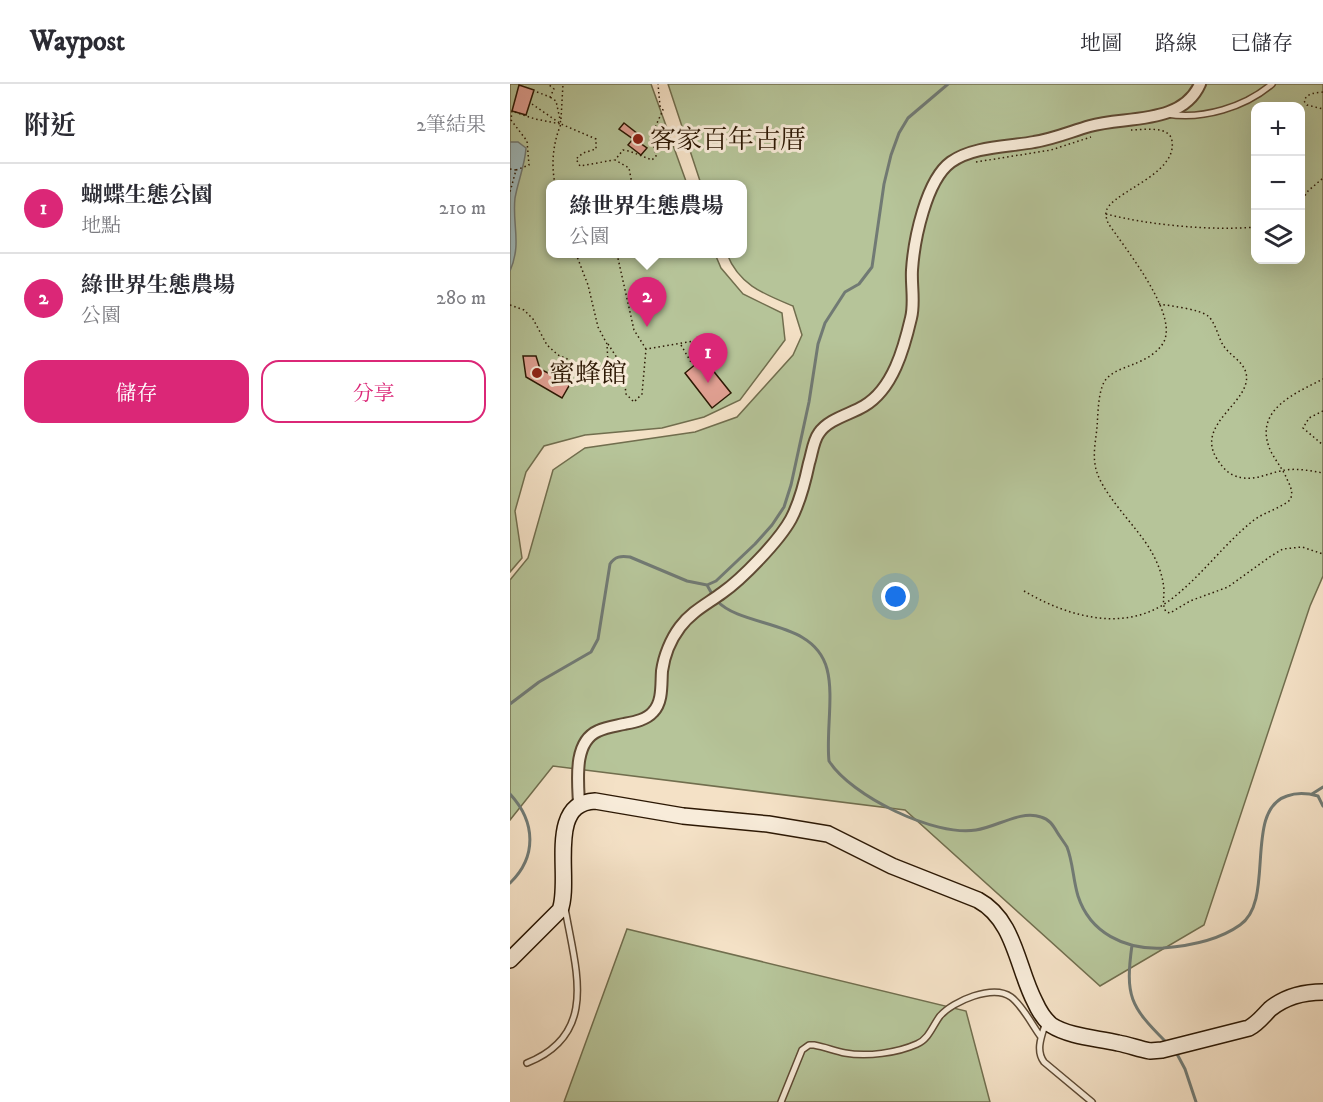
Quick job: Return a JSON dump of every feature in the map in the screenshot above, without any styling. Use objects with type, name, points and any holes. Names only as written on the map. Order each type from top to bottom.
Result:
[{"type":"street","points":[[579,804],[581,751],[586,740],[596,731],[640,720],[653,712],[659,702],[668,647],[680,626],[700,607],[720,595],[780,536],[802,493],[819,433],[828,425],[868,404],[890,378],[900,356],[911,319],[914,297],[912,271],[926,200],[933,183],[942,171],[962,156],[977,152],[1038,142],[1088,126],[1141,119],[1162,113],[1183,105],[1197,92],[1200,84]]},
{"type":"street","points":[[510,960],[560,910],[564,900],[563,843],[566,826],[572,811],[579,804],[585,801],[595,801],[682,816],[768,824],[828,834],[892,866],[987,904],[1002,920],[1011,938],[1029,992],[1046,1021],[1068,1033],[1150,1051],[1249,1028],[1288,997],[1300,993],[1323,992]]},
{"type":"lane","points":[[1162,113],[1178,116],[1220,110],[1246,102],[1272,84]]},
{"type":"lane","points":[[527,1063],[543,1056],[553,1048],[570,1028],[576,1015],[577,976],[564,900]]},
{"type":"lane","points":[[781,1102],[802,1050],[808,1045],[857,1054],[896,1050],[916,1045],[927,1036],[947,1009],[981,994],[995,993],[1011,997],[1041,1037]]},
{"type":"lane","points":[[1046,1021],[1041,1037],[1040,1056],[1044,1062],[1092,1102]]},
{"type":"path","points":[[549,84],[554,89],[550,97]]},
{"type":"path","points":[[554,180],[553,154],[555,138],[561,124],[563,84]]},
{"type":"path","points":[[615,160],[623,150],[652,160],[656,156],[651,136],[663,110],[660,106],[658,84]]},
{"type":"path","points":[[537,92],[556,101],[561,124]]},
{"type":"path","points":[[1323,92],[1310,94],[1304,101],[1307,105],[1323,109]]},
{"type":"path","points":[[532,104],[561,124],[596,139],[596,149],[583,153],[576,159],[580,166],[615,160],[628,168],[631,180]]},
{"type":"path","points":[[510,169],[516,170],[529,165],[527,141],[511,120],[512,111],[535,119],[561,124]]},
{"type":"path","points":[[1130,130],[1164,130],[1172,137],[1173,145],[1167,159],[1154,174],[1109,205],[1105,214],[1108,223],[1152,286],[1166,329],[1165,339],[1158,349],[1137,364],[1110,375],[1102,386],[1095,462],[1101,480],[1151,551],[1161,572],[1164,589],[1163,604],[1166,612],[1170,613],[1191,601],[1219,591],[1240,580],[1283,549],[1302,547],[1323,554]]},
{"type":"path","points":[[971,162],[1051,150],[1092,136]]},
{"type":"path","points":[[510,192],[516,170]]},
{"type":"path","points":[[1305,195],[1323,178]]},
{"type":"path","points":[[1105,214],[1131,220],[1178,225],[1251,227]]},
{"type":"path","points":[[578,258],[588,285],[598,327],[622,367],[626,394],[634,402],[642,394],[646,349],[634,330],[618,258]]},
{"type":"path","points":[[1158,303],[1209,316],[1224,347],[1242,366],[1246,375],[1242,391],[1219,421],[1213,435],[1212,446],[1215,457],[1222,466],[1231,475],[1242,478],[1270,475],[1283,470],[1323,473]]},
{"type":"path","points":[[510,305],[524,310],[533,319],[547,345],[558,355],[572,361],[591,378],[605,379],[608,364],[607,344]]},
{"type":"path","points":[[646,349],[705,339]]},
{"type":"path","points":[[681,344],[692,364]]},
{"type":"path","points":[[1024,591],[1072,612],[1123,620],[1137,617],[1173,598],[1255,519],[1290,501],[1292,490],[1268,444],[1266,432],[1272,411],[1279,404],[1323,379]]},
{"type":"path","points":[[1323,411],[1309,418],[1303,428],[1323,445]]},
{"type":"green space","points":[[510,84],[651,84],[686,180],[546,180],[546,258],[717,258],[721,268],[743,294],[782,313],[785,340],[740,400],[704,417],[662,428],[585,435],[544,446],[526,472],[515,511],[522,558],[510,572]]},
{"type":"green space","points":[[668,84],[1323,84],[1323,576],[1310,606],[1204,925],[1100,986],[905,810],[553,766],[510,820],[510,580],[528,558],[553,470],[585,448],[695,432],[737,417],[793,355],[802,335],[793,306],[754,287],[738,274],[729,258],[747,258],[747,180],[700,180]]},
{"type":"green space","points":[[627,929],[966,1011],[990,1102],[564,1102]]},
{"type":"water","points":[[510,142],[518,142],[526,148],[515,198],[516,243],[514,261],[510,271]]},
{"type":"building","points":[[519,85],[534,90],[526,115],[512,111]]},
{"type":"building","name":"客家百年古厝","points":[[624,123],[643,138],[640,143],[647,148],[641,155],[628,145],[633,139],[619,129]]},
{"type":"building","name":"蜜蜂館","points":[[523,356],[536,356],[540,369],[570,384],[562,398],[526,377]]},
{"type":"building","points":[[703,358],[731,393],[712,408],[685,373]]},
{"type":"waterway","points":[[707,585],[716,581],[755,544],[784,507],[809,402],[818,344],[825,323],[845,292],[859,284],[872,267],[884,184],[899,133],[908,118],[948,84]]},
{"type":"waterway","points":[[510,704],[539,682],[591,652],[598,639],[610,564],[616,558],[630,557],[687,581],[707,585]]},
{"type":"waterway","points":[[707,585],[716,599],[729,610],[794,633],[808,641],[820,653],[829,679],[829,761],[855,788],[895,811],[939,827],[976,830],[1017,817],[1033,815],[1046,819],[1067,847],[1076,890],[1084,909],[1100,929],[1123,942],[1149,948],[1183,946],[1213,938],[1240,925],[1251,913],[1256,897],[1262,837],[1266,819],[1274,805],[1287,796],[1302,793],[1318,796],[1323,806]]},
{"type":"waterway","points":[[1312,794],[1323,787]]},
{"type":"waterway","points":[[510,794],[525,816],[530,839],[525,862],[510,883]]},
{"type":"waterway","points":[[1132,945],[1129,977],[1133,999],[1137,1009],[1165,1041]]},
{"type":"waterway","points":[[1177,1054],[1185,1069],[1196,1102]]},
{"type":"place","name":"客家百年古厝","points":[[638,139]]},
{"type":"place","name":"綠世界生態農場","points":[[647,327]]},
{"type":"place","name":"蜜蜂館","points":[[537,373]]},
{"type":"place","name":"蝴蝶生態公園","points":[[708,383]]}]
